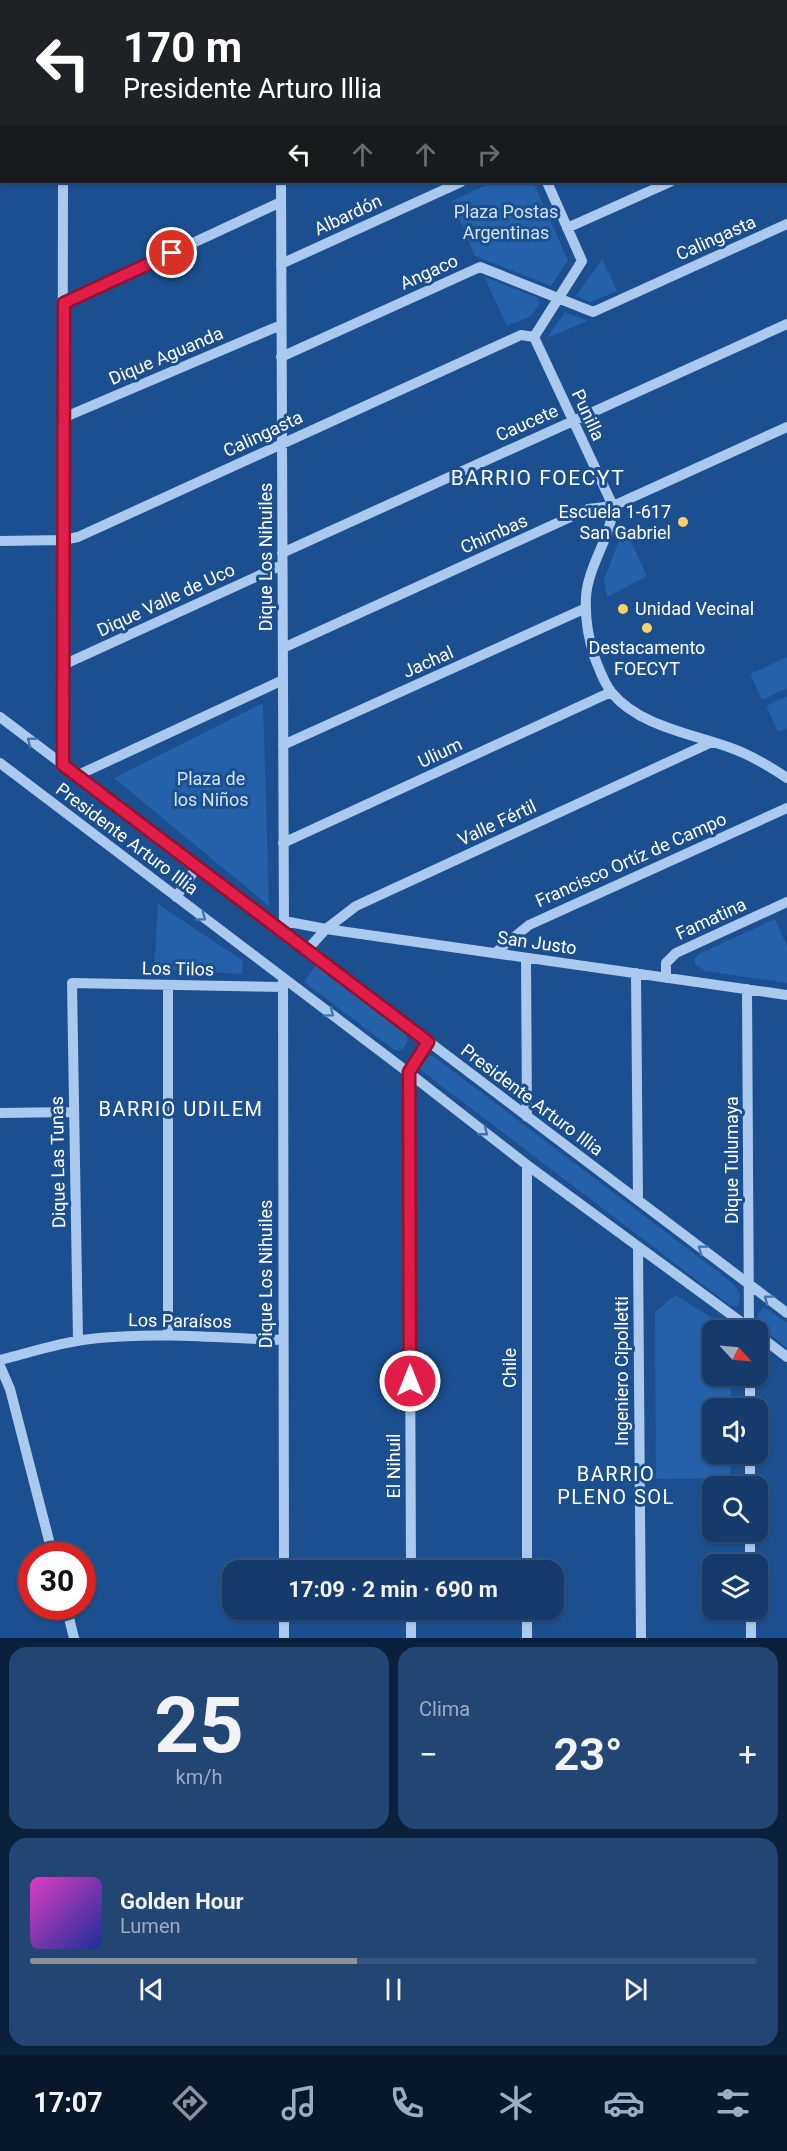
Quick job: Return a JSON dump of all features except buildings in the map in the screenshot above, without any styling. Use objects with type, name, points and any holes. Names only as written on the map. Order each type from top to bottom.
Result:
[{"type":"street","points":[[63,765],[65,183]]},
{"type":"street","name":"Dique Los Nihuiles","points":[[281,183],[284,933]]},
{"type":"street","name":"Albardón","points":[[281,264],[459,183]]},
{"type":"street","points":[[534,337],[582,261],[547,183]]},
{"type":"street","points":[[567,228],[668,183]]},
{"type":"street","points":[[64,303],[281,202]]},
{"type":"street","name":"Calingasta","points":[[593,312],[787,224]]},
{"type":"street","name":"Angaco","points":[[281,357],[480,267],[593,312]]},
{"type":"street","name":"Caucete","points":[[282,553],[787,324]]},
{"type":"street","name":"Dique Aguanda","points":[[63,418],[281,325]]},
{"type":"street","name":"Calingasta","points":[[0,541],[63,540],[78,537],[521,335],[534,337]]},
{"type":"street","name":"Punilla","points":[[534,337],[613,506]]},
{"type":"street","name":"Chimbas","points":[[283,648],[588,509],[613,506],[787,427]]},
{"type":"street","points":[[613,506],[608,528],[588,583],[586,608],[593,651],[611,692],[624,704],[653,721],[745,754],[787,778]]},
{"type":"street","name":"Dique Valle de Uco","points":[[63,665],[282,565]]},
{"type":"street","name":"Jachal","points":[[283,745],[586,608]]},
{"type":"street","points":[[76,776],[283,680]]},
{"type":"street","name":"Ulium","points":[[283,843],[611,692]]},
{"type":"street","name":"Presidente Arturo Illia","points":[[0,717],[787,1313]]},
{"type":"street","name":"Valle Fértil","points":[[307,950],[326,929],[356,906],[712,742]]},
{"type":"street","name":"Presidente Arturo Illia","points":[[0,763],[176,897],[283,983],[409,1072],[527,1165],[737,1320]]},
{"type":"street","name":"Francisco Ortíz de Campo","points":[[495,953],[529,925],[787,808]]},
{"type":"street","points":[[176,897],[197,867]]},
{"type":"street","name":"Famatina","points":[[666,978],[666,963],[676,953],[787,902]]},
{"type":"street","name":"San Justo","points":[[284,921],[326,929],[787,995]]},
{"type":"street","points":[[526,958],[527,1117]]},
{"type":"street","points":[[636,973],[638,1200]]},
{"type":"street","name":"Los Tilos","points":[[72,982],[168,985],[283,983]]},
{"type":"street","name":"Dique Las Tunas","points":[[72,982],[78,1341]]},
{"type":"street","name":"Dique Los Nihuiles","points":[[283,983],[284,1560]]},
{"type":"street","points":[[168,985],[168,1335]]},
{"type":"street","name":"Dique Tulumaya","points":[[747,989],[749,1284],[751,1320]]},
{"type":"street","points":[[409,1072],[428,1042]]},
{"type":"street","name":"El Nihuil","points":[[409,1072],[411,1560]]},
{"type":"street","points":[[0,1113],[74,1112]]},
{"type":"street","name":"Chile","points":[[527,1165],[527,1560]]},
{"type":"street","name":"Ingeniero Cipolletti","points":[[638,1248],[641,1638]]},
{"type":"street","name":"Los Paraísos","points":[[0,1360],[99,1338],[168,1335],[283,1340]]},
{"type":"street","name":"Presidente Arturo Illia","points":[[768,1343],[787,1357]]},
{"type":"street","points":[[0,1366],[10,1389],[49,1542]]},
{"type":"street","points":[[70,1620],[74,1638]]},
{"type":"street","points":[[284,1620],[284,1638]]},
{"type":"street","points":[[411,1620],[411,1638]]},
{"type":"street","points":[[527,1620],[527,1638]]},
{"type":"street","points":[[751,1620],[751,1638]]},
{"type":"green space","name":"Plaza Postas Argentinas","points":[[491,183],[533,183],[568,260],[551,286],[475,256],[452,201]]},
{"type":"green space","name":"Plaza Postas Argentinas","points":[[602,259],[617,291],[591,302],[576,296]]},
{"type":"green space","name":"Plaza Postas Argentinas","points":[[484,277],[538,298],[539,304],[531,316],[507,326]]},
{"type":"green space","points":[[565,312],[588,321],[547,338]]},
{"type":"green space","points":[[624,527],[647,576],[607,597],[604,580]]},
{"type":"green space","points":[[787,657],[787,688],[762,700],[750,674]]},
{"type":"green space","points":[[787,696],[787,728],[778,732],[766,706]]},
{"type":"green space","name":"Plaza de los Niños","points":[[263,703],[269,906],[114,778]]},
{"type":"green space","points":[[158,904],[243,961],[242,974],[154,969]]},
{"type":"green space","points":[[775,919],[787,946],[787,983],[705,971],[695,964],[694,960],[699,954]]},
{"type":"green space","points":[[316,965],[405,1032],[408,1040],[403,1049],[399,1051],[393,1049],[304,982]]},
{"type":"green space","points":[[433,1056],[734,1284],[740,1294],[738,1306],[731,1306],[423,1072],[420,1069],[421,1062]]},
{"type":"green space","points":[[675,1295],[715,1320],[702,1320],[702,1386],[731,1386],[731,1398],[702,1398],[702,1464],[731,1464],[730,1476],[656,1479],[655,1312]]},
{"type":"green space","points":[[764,1307],[787,1323],[787,1348],[768,1333],[768,1320],[757,1320],[758,1314]]},
{"type":"place","name":"Escuela 1-617 San Gabriel","points":[[683,522]]},
{"type":"place","name":"Unidad Vecinal","points":[[623,609]]},
{"type":"place","name":"Destacamento FOECYT","points":[[647,628]]},
{"type":"district","name":"BARRIO FOECYT","points":[[538,478]]},
{"type":"district","name":"BARRIO UDILEM","points":[[181,1109]]},
{"type":"district","name":"BARRIO PLENO SOL","points":[[616,1486]]},
{"type":"route","points":[[172,253],[64,303],[63,765],[428,1042],[409,1072],[410,1381]]}]
